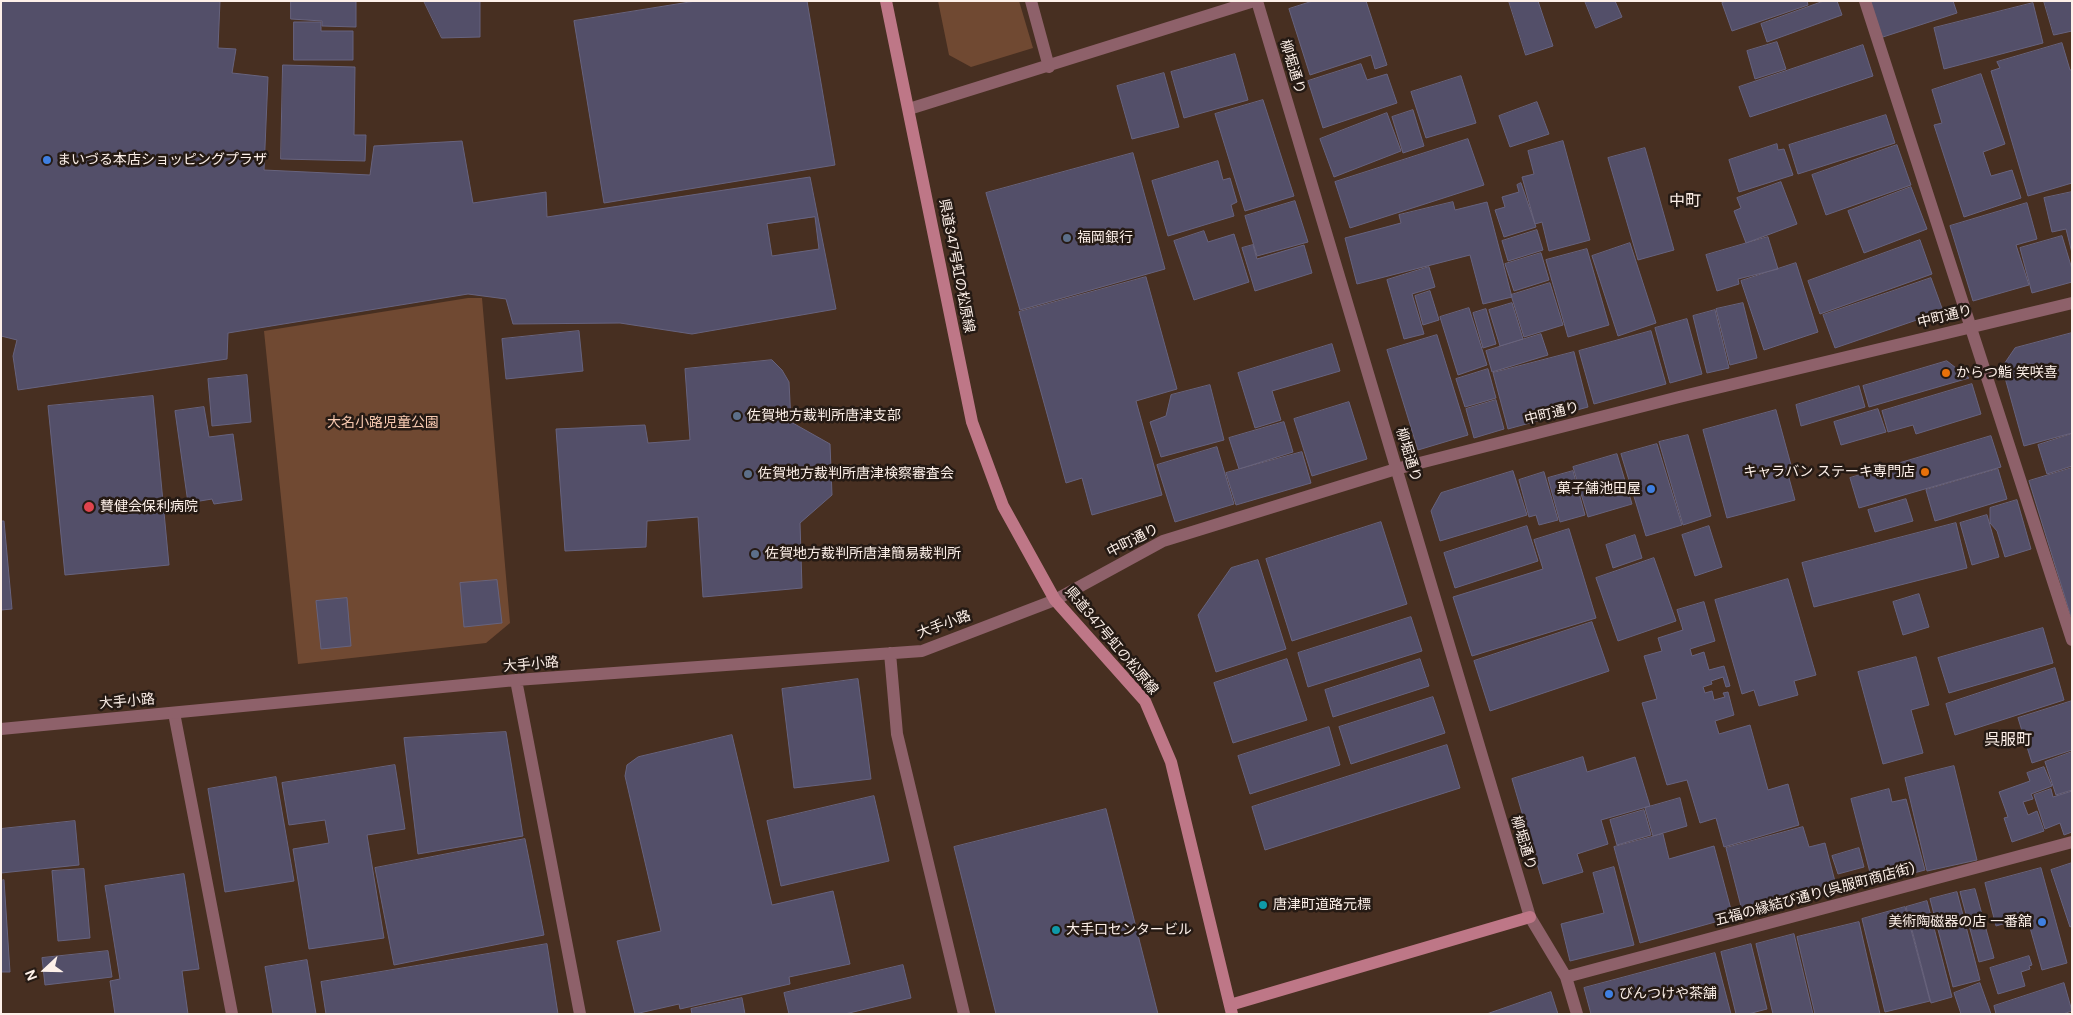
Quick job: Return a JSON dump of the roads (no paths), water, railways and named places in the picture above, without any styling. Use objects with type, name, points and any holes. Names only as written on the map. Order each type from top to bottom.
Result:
[{"type":"main road","name":"県道347号虹の松原線","points":[[886,1],[972,422],[1003,506],[1055,600],[1144,701],[1171,762],[1231,1009]]},
{"type":"main road","points":[[1231,1009],[1530,918]]},
{"type":"street","points":[[1031,1],[1049,67]]},
{"type":"street","points":[[909,109],[1049,67],[1255,1]]},
{"type":"street","name":"柳堀通り","points":[[1255,1],[1530,918],[1566,977],[1578,1014]]},
{"type":"street","points":[[1865,1],[2072,640]]},
{"type":"street","name":"中町通り","points":[[1055,600],[1163,541],[1396,469],[2072,302]]},
{"type":"street","name":"大手小路","points":[[1,729],[516,680],[922,651],[1055,600]]},
{"type":"street","points":[[890,653],[897,734],[964,1014]]},
{"type":"street","points":[[516,680],[580,1014]]},
{"type":"street","points":[[174,713],[232,1014]]},
{"type":"street","name":"五福の縁結び通り(呉服町商店街)","points":[[1566,977],[2072,842]]},
{"type":"place","name":"まいづる本店ショッピングプラザ","points":[[47,160]]},
{"type":"place","name":"福岡銀行","points":[[1067,238]]},
{"type":"place","name":"からつ鮨 笑咲喜","points":[[1946,373]]},
{"type":"place","name":"佐賀地方裁判所唐津支部","points":[[737,416]]},
{"type":"place","name":"キャラバン ステーキ専門店","points":[[1925,472]]},
{"type":"place","name":"佐賀地方裁判所唐津検察審査会","points":[[748,474]]},
{"type":"place","name":"菓子舗池田屋","points":[[1651,489]]},
{"type":"place","name":"賛健会保利病院","points":[[89,507]]},
{"type":"place","name":"佐賀地方裁判所唐津簡易裁判所","points":[[755,554]]},
{"type":"place","name":"唐津町道路元標","points":[[1263,905]]},
{"type":"place","name":"美術陶磁器の店 一番舘","points":[[2042,922]]},
{"type":"place","name":"大手口センタービル","points":[[1056,930]]},
{"type":"place","name":"びんつけや茶舗","points":[[1609,994]]},
{"type":"district","name":"中町","points":[[1685,202]]},
{"type":"district","name":"呉服町","points":[[2008,741]]},
{"type":"park label","name":"大名小路児童公園","points":[[383,423]]}]
